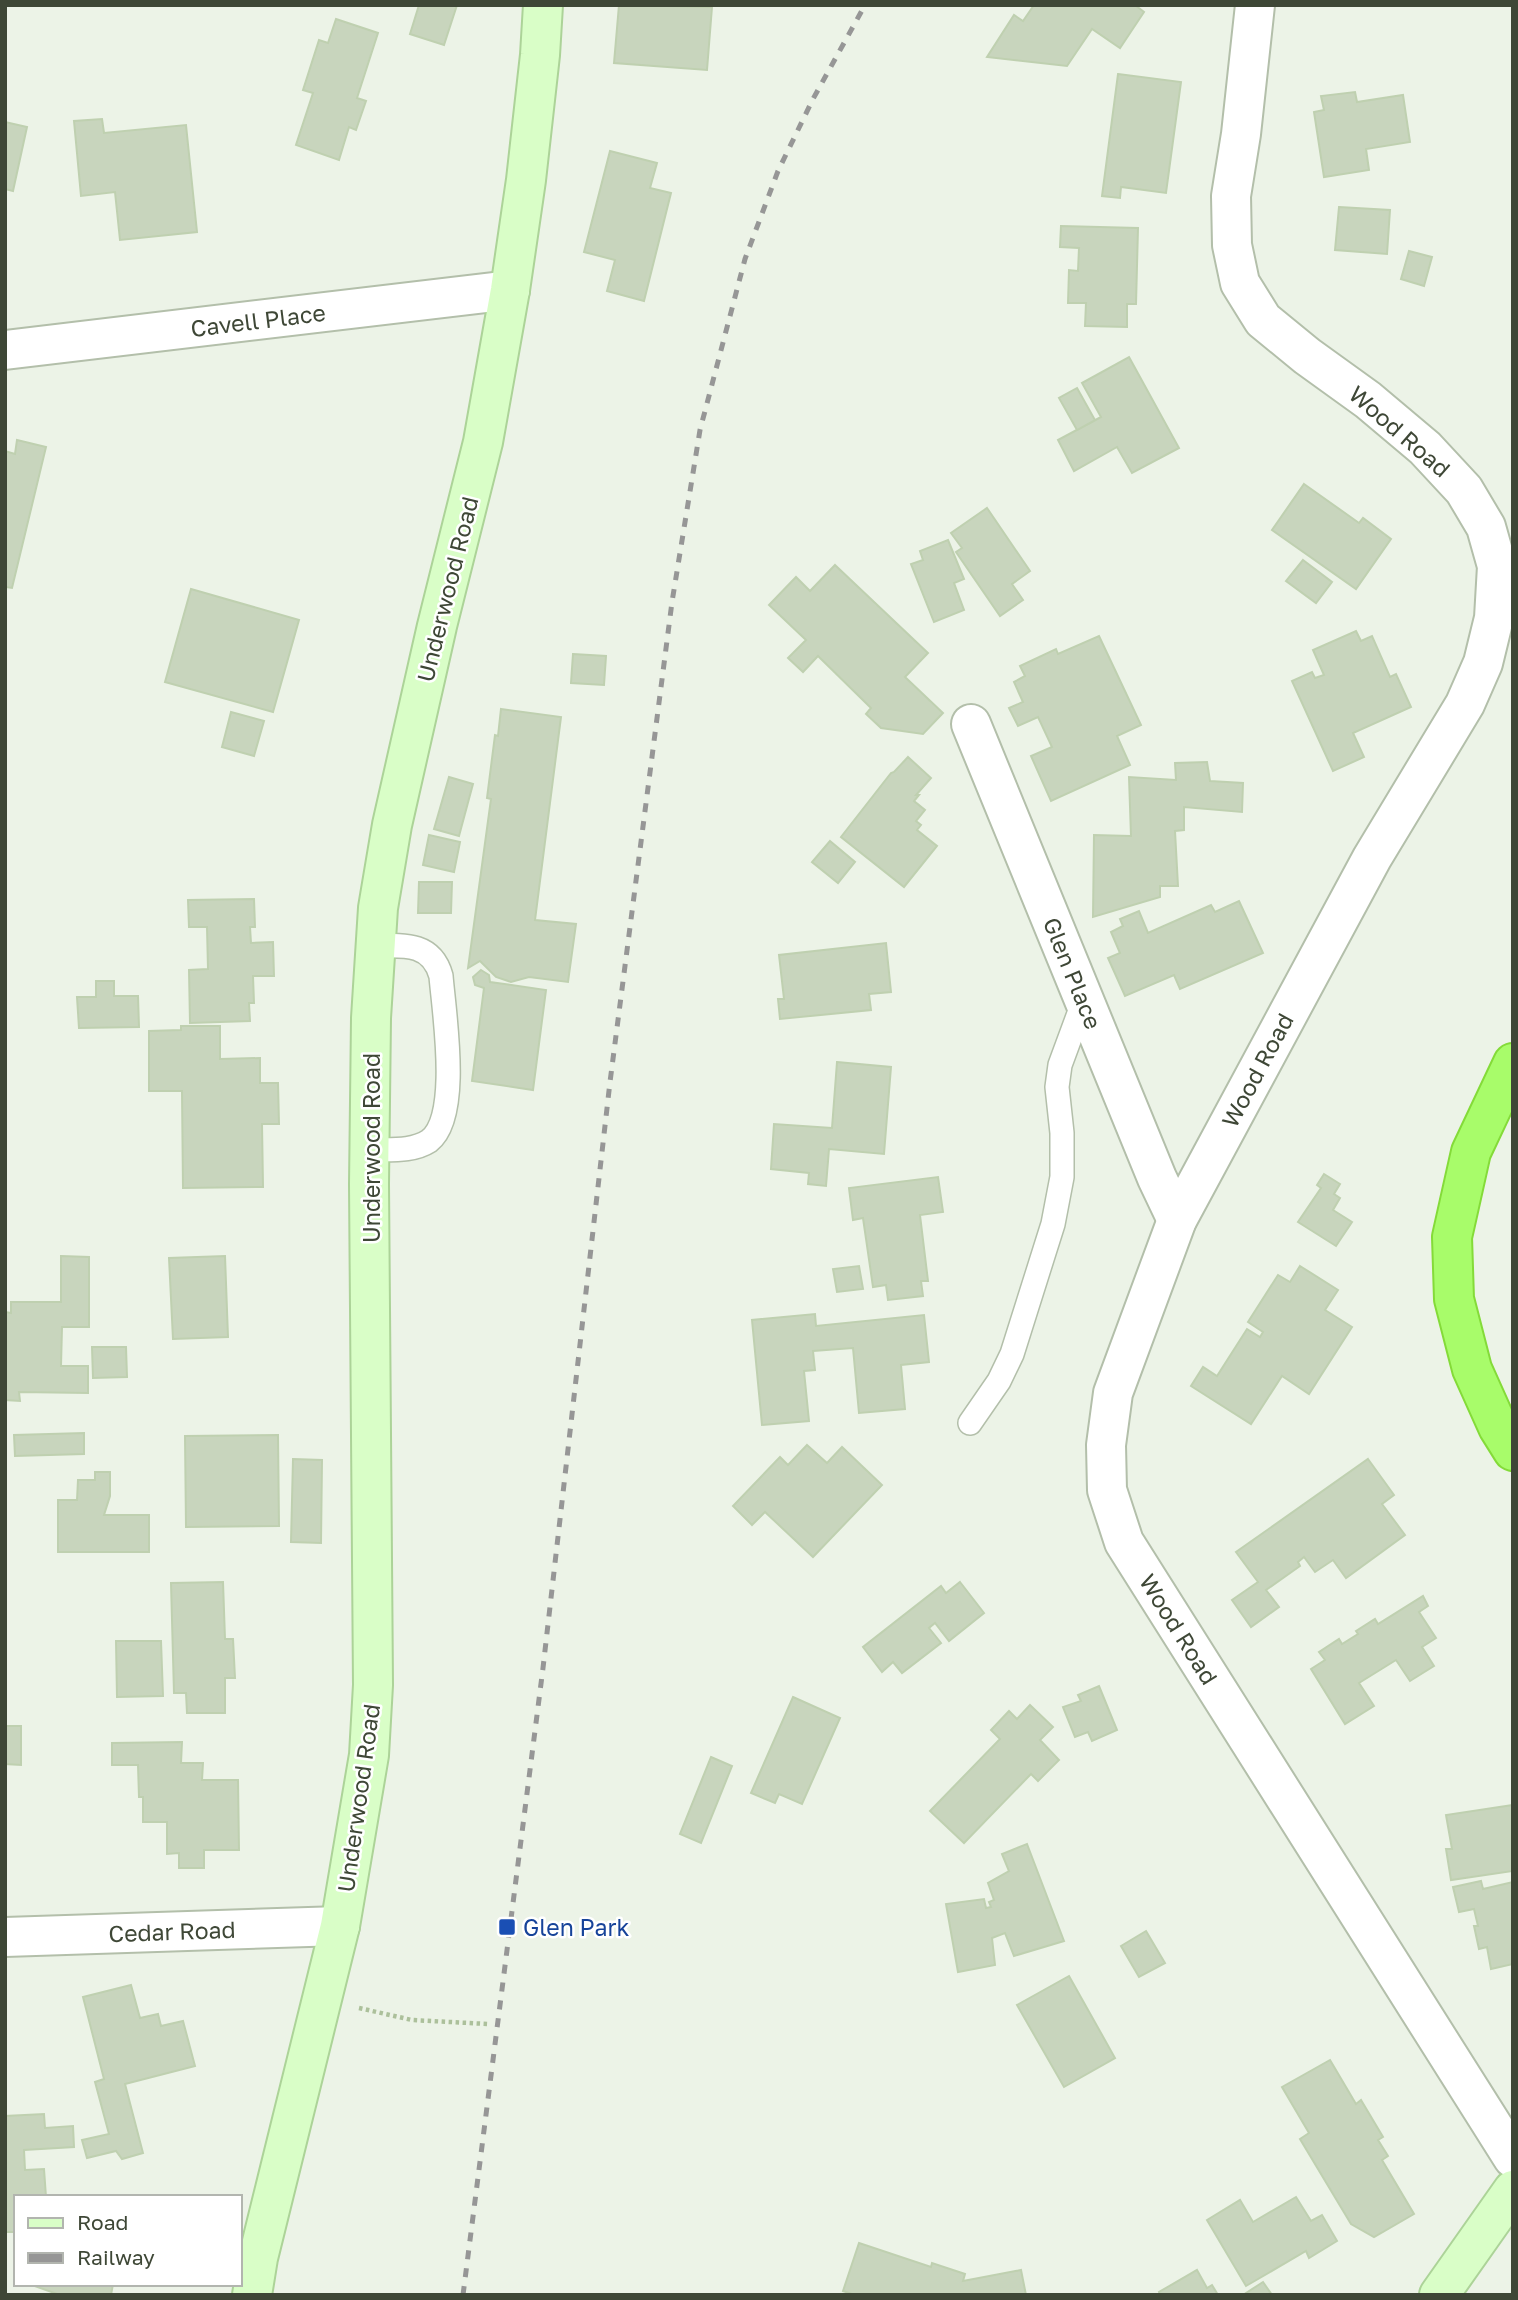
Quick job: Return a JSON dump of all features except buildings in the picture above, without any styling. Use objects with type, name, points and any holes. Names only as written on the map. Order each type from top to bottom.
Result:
[{"type":"highway","points":[[1513,1063],[1471,1152],[1452,1237],[1454,1299],[1472,1369],[1498,1427],[1513,1451]]},
{"type":"main road","name":"Underwood Road","points":[[252,2295],[258,2258],[340,1926],[369,1755],[373,1685],[370,1150],[372,1018],[378,908],[392,825],[436,626],[483,442],[526,180],[543,5]]},
{"type":"main road","points":[[1439,2295],[1513,2190]]},
{"type":"street","name":"Wood Road","points":[[1255,5],[1241,134],[1231,195],[1233,245],[1240,283],[1263,320],[1378,408],[1425,448],[1464,490],[1486,527],[1497,566],[1494,618],[1483,663],[1465,704],[1360,880],[1177,1220],[1113,1393],[1106,1445],[1107,1490],[1124,1542],[1513,2158]]},
{"type":"street","name":"Cavell Place","points":[[5,350],[510,290]]},
{"type":"street","name":"Glen Place","points":[[971,724],[1157,1178],[1177,1220]]},
{"type":"street","name":"Cedar Road","points":[[5,1937],[340,1926]]},
{"type":"lane","points":[[370,1150],[413,1148],[430,1140],[442,1124],[449,1080],[442,976],[438,963],[424,950],[403,945],[376,946]]},
{"type":"lane","points":[[970,1423],[999,1381],[1012,1354],[1053,1224],[1062,1177],[1062,1133],[1057,1087],[1060,1065],[1084,1000]]},
{"type":"path","points":[[321,2000],[412,2020],[488,2024]]},
{"type":"railway","points":[[463,2295],[543,1668],[610,1082],[672,602],[700,430],[745,259],[778,171],[813,99],[865,5]]},
{"type":"place","name":"Glen Park","points":[[507,1927]]}]
